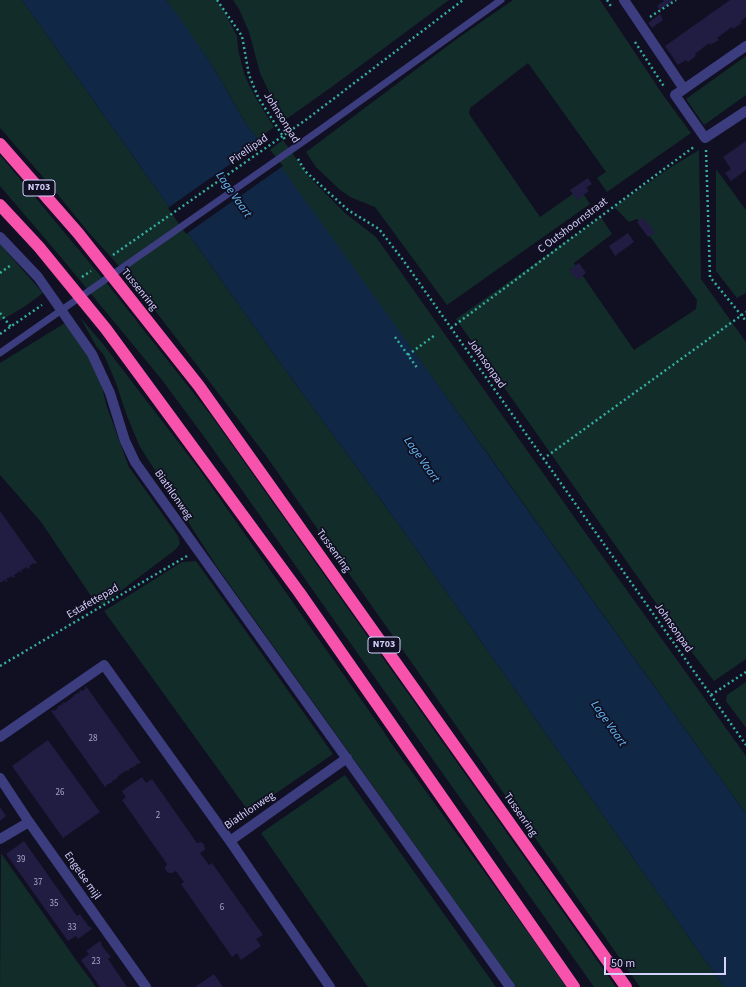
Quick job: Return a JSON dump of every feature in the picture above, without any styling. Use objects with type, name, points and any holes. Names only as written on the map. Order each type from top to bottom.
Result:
[{"type":"highway","name":"Tussenring","points":[[0,144],[78,233],[199,386],[626,987]]},
{"type":"highway","points":[[0,205],[39,247],[106,328],[299,592],[574,987]]},
{"type":"street","points":[[624,0],[684,89]]},
{"type":"street","points":[[746,46],[675,95],[705,138],[746,110]]},
{"type":"street","name":"Biathlonweg","points":[[0,237],[38,277],[92,354],[106,382],[125,441],[139,467],[510,987]]},
{"type":"street","name":"Biathlonweg","points":[[0,736],[104,665],[230,841],[347,758]]},
{"type":"street","name":"Engelse mijl","points":[[0,778],[29,822],[146,987]]},
{"type":"street","points":[[0,839],[29,822]]},
{"type":"street","points":[[230,841],[330,987]]},
{"type":"lane","points":[[0,353],[317,132],[501,0]]},
{"type":"path","name":"Johnsonpad","points":[[217,0],[242,36],[249,75],[258,97],[288,144]]},
{"type":"path","name":"Pirellipad","points":[[113,256],[307,119],[463,0]]},
{"type":"path","points":[[607,0],[615,13]]},
{"type":"path","points":[[640,24],[676,0]]},
{"type":"path","points":[[632,39],[666,90]]},
{"type":"path","points":[[705,138],[710,277],[746,321]]},
{"type":"path","name":"C Outshoornstraat","points":[[450,328],[705,138]]},
{"type":"path","name":"Johnsonpad","points":[[297,158],[305,171],[348,210],[378,229],[403,260],[746,745]]},
{"type":"path","points":[[80,279],[93,270]]},
{"type":"path","points":[[0,334],[48,301]]},
{"type":"path","points":[[543,459],[746,312]]},
{"type":"path","points":[[0,313],[11,327]]},
{"type":"path","points":[[408,355],[436,335]]},
{"type":"path","points":[[395,337],[418,369]]},
{"type":"path","name":"Estafettepad","points":[[0,666],[188,556]]},
{"type":"path","points":[[711,695],[746,672]]},
{"type":"green space","points":[[0,0],[22,0],[281,364],[400,526],[724,987],[640,987],[264,453],[131,279],[89,233],[50,185],[0,128]]},
{"type":"green space","points":[[166,0],[216,0],[223,9],[237,36],[238,49],[244,73],[249,85],[274,127],[258,139],[246,124],[212,65]]},
{"type":"green space","points":[[233,0],[449,0],[285,120],[277,109],[260,73],[249,32],[239,9]]},
{"type":"green space","points":[[513,0],[600,0],[663,95],[691,133],[607,192],[597,178],[606,172],[528,63],[470,108],[469,114],[540,217],[580,189],[590,204],[447,305],[375,207],[350,197],[339,189],[316,167],[306,152],[458,38]]},
{"type":"green space","points":[[746,56],[746,95],[704,125],[686,99]]},
{"type":"green space","points":[[283,140],[310,178],[345,213],[376,237],[746,756],[746,814],[493,461],[268,151]]},
{"type":"green space","points":[[699,150],[701,279],[746,342],[746,659],[714,681],[677,633],[456,319],[601,217],[612,234],[574,263],[634,350],[696,309],[697,300],[637,219],[629,222],[614,207],[671,167]]},
{"type":"green space","points":[[0,155],[109,286],[210,414],[616,987],[594,987],[205,438],[162,380],[0,186]]},
{"type":"green space","points":[[716,169],[746,210],[746,293],[737,298],[716,271]]},
{"type":"green space","points":[[0,244],[43,293],[24,307],[0,321]]},
{"type":"green space","points":[[80,317],[103,344],[202,473],[391,743],[566,987],[516,987],[217,567],[140,447],[104,355],[96,346]]},
{"type":"green space","points":[[65,323],[89,356],[102,387],[107,407],[129,467],[178,536],[180,544],[175,550],[102,605],[93,599],[41,522],[0,475],[0,363]]},
{"type":"green space","points":[[196,561],[333,754],[249,812],[104,611],[182,562]]},
{"type":"green space","points":[[746,682],[746,728],[726,701],[727,695]]},
{"type":"green space","points":[[345,775],[496,987],[368,987],[261,833]]},
{"type":"green space","points":[[1,853],[76,960],[96,987],[0,987]]},
{"type":"water","name":"Lage Vaart","points":[[22,0],[166,0],[179,17],[212,65],[246,124],[280,165],[746,814],[746,987],[724,987],[400,526],[281,364]]},
{"type":"pier","points":[[263,141],[283,166],[186,234],[168,208]]},
{"type":"building","points":[[663,0],[673,1],[660,10],[657,6],[664,1]]},
{"type":"building","points":[[730,0],[746,0],[746,17],[740,22],[742,23],[733,29],[732,27],[717,38],[719,40],[710,45],[709,43],[695,54],[696,56],[688,62],[686,60],[678,65],[665,46]]},
{"type":"building","points":[[660,14],[663,20],[652,28],[648,23]]},
{"type":"building","points":[[746,141],[746,170],[731,181],[725,173],[731,169],[723,157]]},
{"type":"building","points":[[588,178],[592,184],[586,188],[589,191],[577,200],[570,190]]},
{"type":"building","points":[[644,218],[655,233],[648,237],[637,222]]},
{"type":"building","points":[[628,233],[634,242],[615,256],[609,246]]},
{"type":"building","points":[[579,263],[586,273],[577,280],[569,270]]},
{"type":"building","points":[[0,511],[37,563],[29,566],[30,568],[28,569],[27,567],[21,570],[21,573],[20,571],[14,575],[15,577],[13,578],[12,576],[6,579],[8,581],[6,582],[5,580],[0,583]]},
{"type":"building","points":[[86,686],[141,763],[138,763],[133,768],[129,769],[128,772],[127,770],[105,787],[51,711],[54,711],[58,708],[57,707],[63,704],[62,703],[65,703],[80,692],[79,691],[82,691],[86,688]]},
{"type":"building","points":[[48,740],[100,812],[63,838],[12,766]]},
{"type":"building","points":[[142,777],[146,783],[152,779],[197,843],[201,842],[204,844],[205,850],[200,853],[209,865],[212,863],[263,935],[256,939],[261,946],[241,960],[237,953],[232,957],[181,884],[184,882],[176,871],[169,873],[166,871],[165,868],[167,864],[122,800],[126,797],[122,791]]},
{"type":"building","points":[[0,807],[6,816],[0,821]]},
{"type":"building","points":[[24,841],[77,916],[80,914],[92,929],[78,939],[76,936],[68,941],[6,854]]},
{"type":"building","points":[[100,941],[102,944],[101,945],[111,957],[108,959],[127,987],[100,987],[81,960],[89,954],[86,951]]},
{"type":"building","points":[[214,974],[223,987],[195,987]]}]
